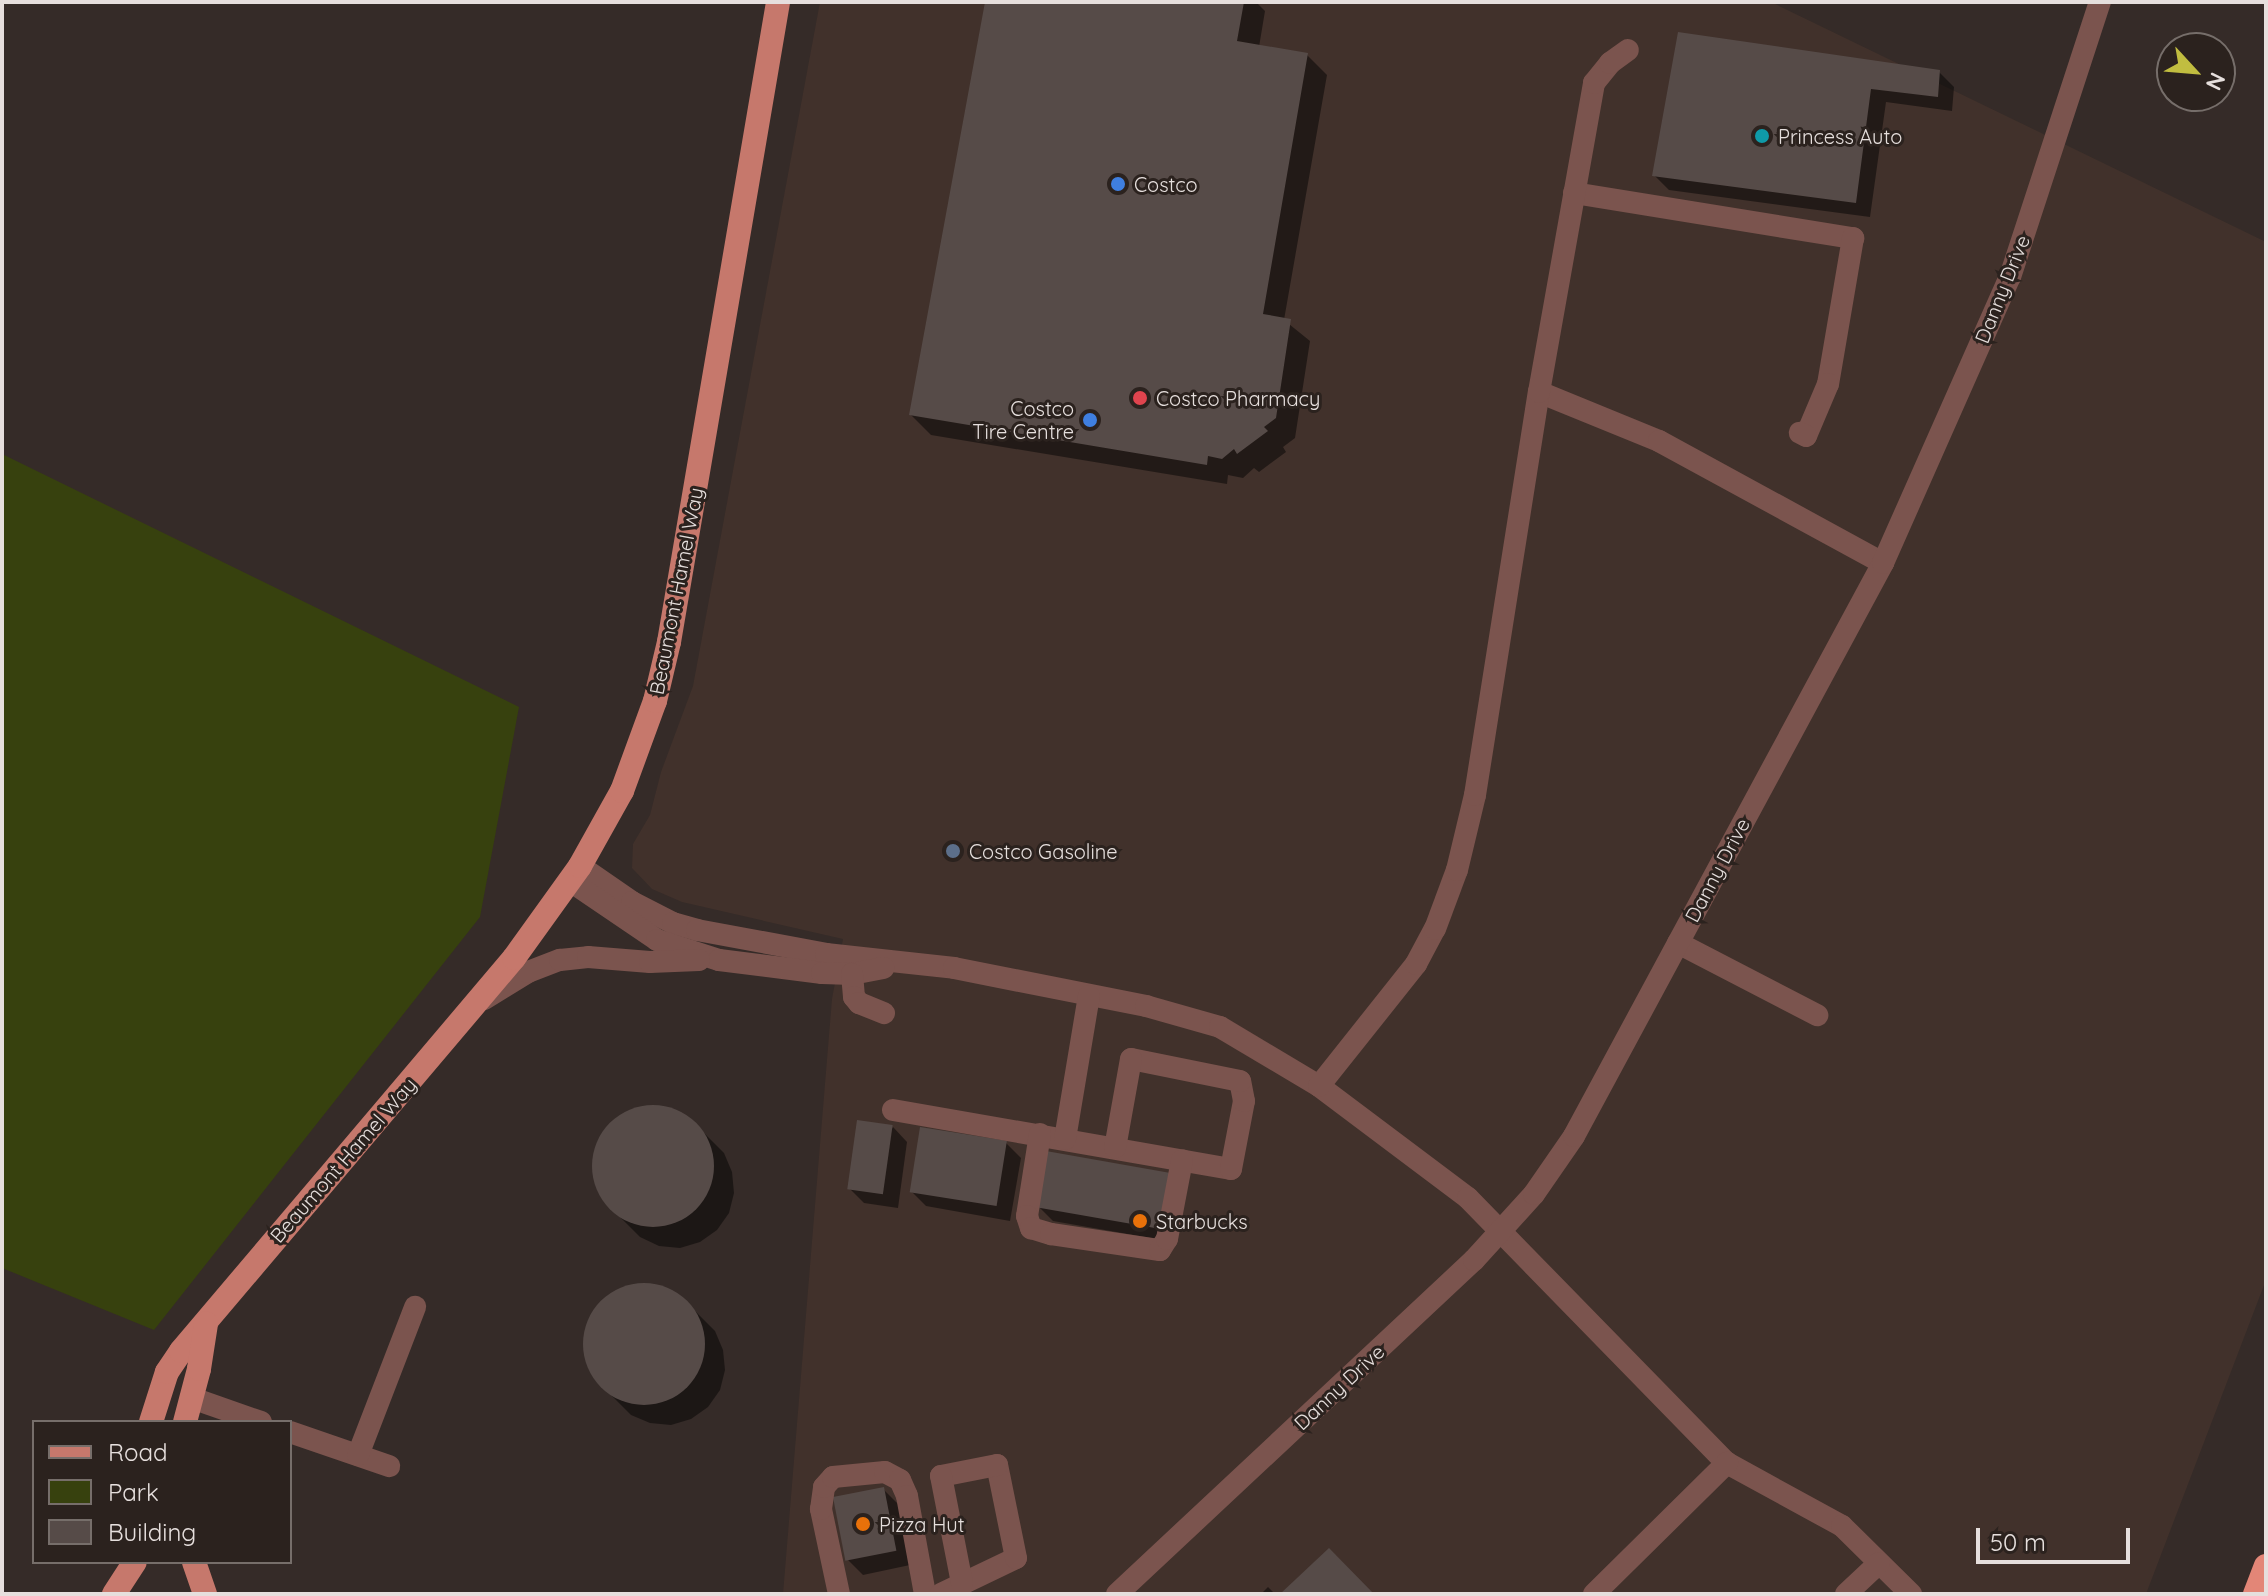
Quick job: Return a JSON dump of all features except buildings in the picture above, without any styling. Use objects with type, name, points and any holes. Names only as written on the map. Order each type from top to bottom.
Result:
[{"type":"highway","points":[[2255,1594],[2266,1566]]},
{"type":"main road","name":"Beaumont Hamel Way","points":[[152,1420],[167,1372],[477,1005],[575,874],[622,791],[655,701],[669,642],[778,2]]},
{"type":"main road","name":"Beaumont Hamel Way","points":[[186,1420],[206,1324]]},
{"type":"main road","points":[[114,1594],[134,1564]]},
{"type":"main road","points":[[195,1564],[205,1594]]},
{"type":"street","name":"Danny Drive","points":[[1117,1594],[1502,1231],[1534,1194],[1574,1136],[1883,563],[2010,277],[2100,2]]},
{"type":"street","points":[[1319,1086],[1416,964],[1435,929],[1457,870],[1475,795],[1539,392],[1594,83],[1610,63],[1628,50]]},
{"type":"street","points":[[1574,193],[1853,238],[1828,384],[1806,436],[1800,433]]},
{"type":"street","points":[[1539,392],[1659,441],[1883,563]]},
{"type":"street","points":[[575,874],[657,940],[719,960]]},
{"type":"street","points":[[575,874],[673,923],[826,954],[954,968],[1178,1014],[1220,1027],[1319,1086],[1468,1198],[1727,1463],[1842,1526],[1911,1594]]},
{"type":"street","points":[[1678,943],[1817,1015]]},
{"type":"street","points":[[477,1005],[528,972],[560,960],[588,957],[650,962],[719,960],[852,974],[904,963]]},
{"type":"street","points":[[852,974],[854,997],[859,1003],[884,1013]]},
{"type":"street","points":[[1065,1139],[1089,996]]},
{"type":"street","points":[[893,1110],[1231,1169],[1244,1101],[1240,1081],[1131,1059],[1115,1148]]},
{"type":"street","points":[[1040,1134],[1027,1216],[1031,1228],[1051,1234],[1160,1250],[1167,1239],[1182,1160]]},
{"type":"street","points":[[358,1455],[415,1307]]},
{"type":"street","points":[[192,1398],[255,1420]]},
{"type":"street","points":[[292,1433],[389,1466]]},
{"type":"street","points":[[1594,1594],[1727,1463]]},
{"type":"street","points":[[997,1465],[1016,1558],[941,1591],[941,1476],[997,1465]]},
{"type":"street","points":[[839,1594],[821,1509],[824,1487],[833,1477],[885,1472],[900,1480],[941,1591]]},
{"type":"street","points":[[1846,1594],[1879,1563]]},
{"type":"shaded area","points":[[820,2],[1771,2],[2266,242],[2266,1280],[2146,1594],[783,1594],[832,999],[843,939],[682,902],[652,889],[632,868],[633,844],[650,815],[661,772],[693,686]]},
{"type":"green space","points":[[2,454],[519,707],[480,917],[154,1330],[2,1268]]},
{"type":"place","name":"Princess Auto","points":[[1762,136]]},
{"type":"place","name":"Costco","points":[[1118,184]]},
{"type":"place","name":"Costco Pharmacy","points":[[1140,398]]},
{"type":"place","name":"Costco Tire Centre","points":[[1090,420]]},
{"type":"place","name":"Costco Gasoline","points":[[953,851]]},
{"type":"place","name":"Starbucks","points":[[1140,1221]]},
{"type":"place","name":"Pizza Hut","points":[[863,1524]]}]
